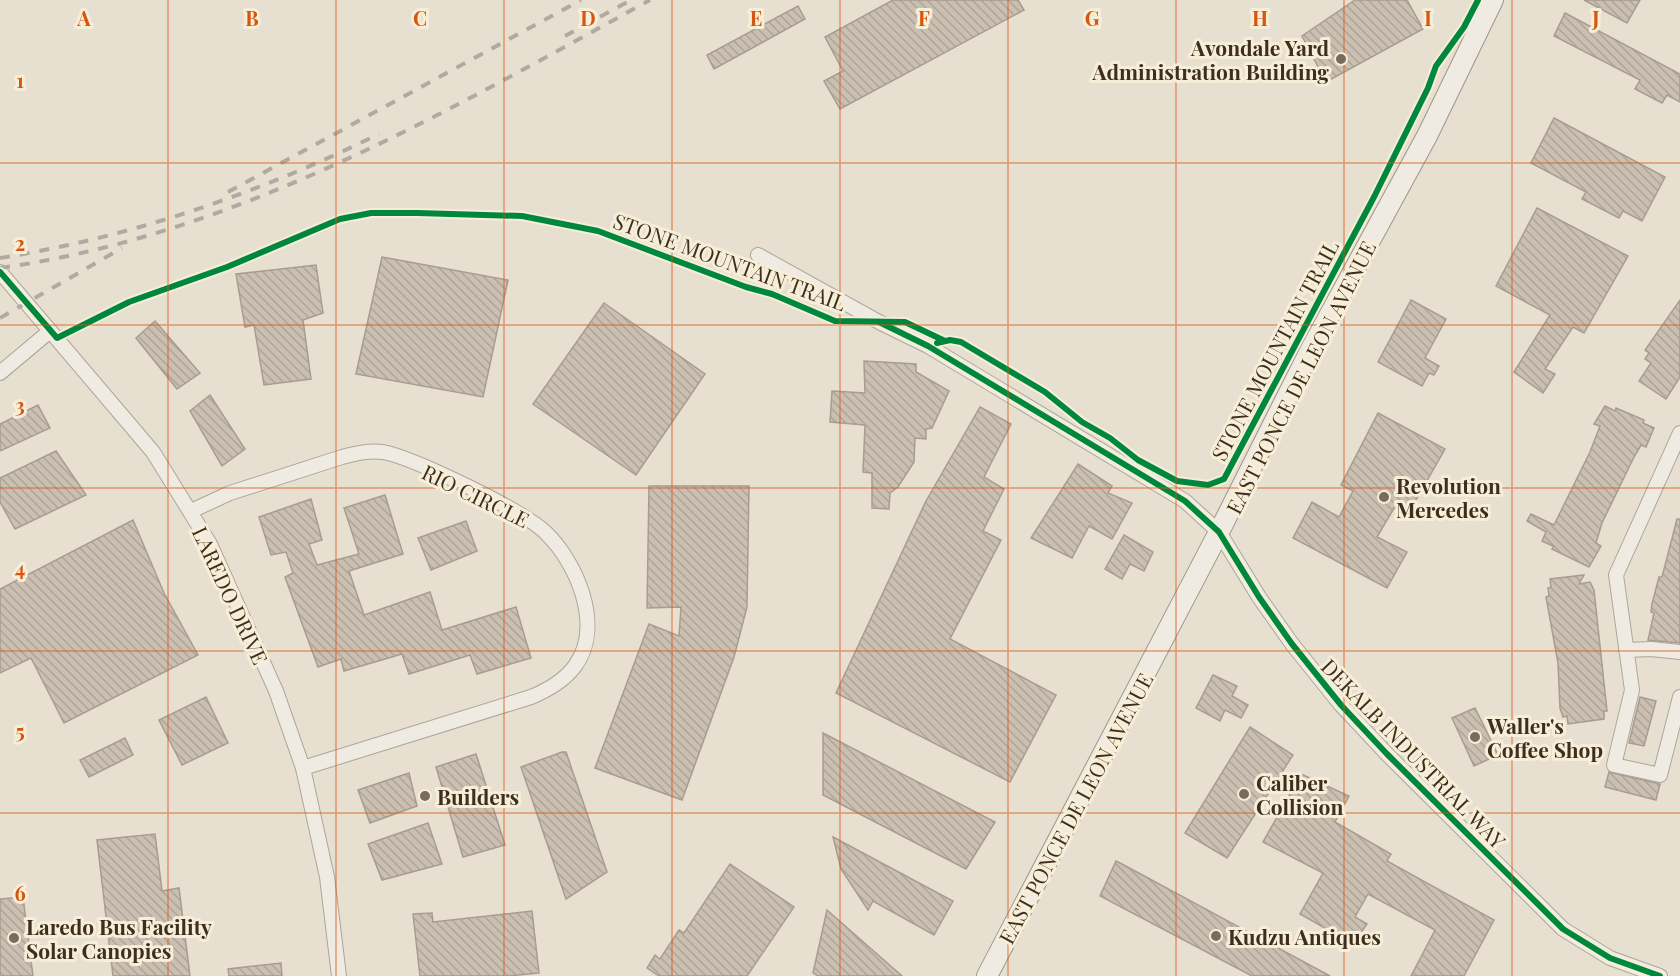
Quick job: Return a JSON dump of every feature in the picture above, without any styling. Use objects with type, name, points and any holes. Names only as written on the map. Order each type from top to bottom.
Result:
[{"type":"main road","name":"EAST PONCE DE LEON AVENUE","points":[[987,976],[1219,532],[1311,349],[1427,136],[1493,0]]},
{"type":"street","name":"DEKALB INDUSTRIAL WAY","points":[[758,255],[879,322],[928,345],[1185,501],[1219,532],[1282,631],[1314,674],[1380,748],[1563,928],[1610,958],[1660,976]]},
{"type":"street","name":"LAREDO DRIVE","points":[[0,272],[126,418],[191,511],[243,615],[276,691],[303,768],[327,877],[339,976]]},
{"type":"street","points":[[0,373],[50,331]]},
{"type":"street","points":[[1680,433],[1616,575],[1632,690],[1614,765],[1660,775],[1680,697]]},
{"type":"street","name":"RIO CIRCLE","points":[[191,511],[230,493],[342,457],[361,452],[383,452],[523,515],[543,530],[558,547],[578,581],[586,614],[586,640],[576,666],[558,683],[531,697],[303,768]]},
{"type":"street","points":[[1626,650],[1651,649],[1680,652]]},
{"type":"building","points":[[893,0],[1018,0],[1024,10],[840,109],[824,81],[843,71],[825,37]]},
{"type":"building","name":"Avondale Yard Administration Building","points":[[1355,0],[1407,0],[1423,29],[1326,82],[1302,36]]},
{"type":"building","points":[[1584,0],[1640,0],[1627,23]]},
{"type":"building","points":[[798,6],[805,19],[714,69],[707,55]]},
{"type":"building","points":[[1565,13],[1680,74],[1680,102],[1667,95],[1662,103],[1635,89],[1640,80],[1554,36]]},
{"type":"building","points":[[1554,118],[1665,177],[1642,221],[1623,211],[1619,218],[1582,199],[1586,192],[1531,163]]},
{"type":"building","points":[[1537,208],[1628,256],[1584,333],[1573,327],[1545,369],[1555,374],[1543,393],[1514,372],[1550,315],[1496,286]]},
{"type":"building","points":[[382,257],[508,280],[483,397],[356,374]]},
{"type":"building","points":[[316,265],[323,313],[303,320],[311,379],[264,385],[254,325],[245,327],[236,274]]},
{"type":"building","points":[[1411,300],[1446,319],[1425,358],[1439,366],[1434,375],[1429,373],[1422,386],[1378,362]]},
{"type":"building","points":[[1680,300],[1680,377],[1666,399],[1639,381],[1651,363],[1645,359],[1649,353],[1645,350]]},
{"type":"building","points":[[604,303],[705,374],[636,475],[533,404]]},
{"type":"building","points":[[155,321],[200,373],[177,389],[136,338]]},
{"type":"building","points":[[864,361],[916,364],[916,372],[949,391],[932,428],[926,429],[926,439],[915,438],[914,462],[898,487],[890,493],[889,509],[872,508],[872,473],[863,472],[865,425],[830,422],[832,391],[865,393]]},
{"type":"building","points":[[210,395],[245,449],[222,466],[190,411]]},
{"type":"building","points":[[38,405],[50,428],[0,451],[0,424]]},
{"type":"building","points":[[1605,406],[1615,411],[1616,408],[1644,420],[1643,423],[1654,428],[1646,447],[1641,445],[1634,457],[1602,523],[1596,543],[1601,546],[1589,567],[1552,549],[1553,546],[1542,541],[1546,532],[1527,521],[1531,514],[1554,525],[1590,452],[1600,426],[1594,424]]},
{"type":"building","points":[[980,407],[1011,424],[984,477],[1004,489],[983,531],[1001,540],[950,639],[1056,695],[1010,782],[836,693],[926,501]]},
{"type":"building","name":"Revolution Mercedes","points":[[1378,413],[1445,449],[1408,514],[1394,508],[1377,537],[1407,552],[1387,588],[1293,538],[1312,502],[1339,517],[1353,491],[1341,485]]},
{"type":"building","points":[[56,451],[86,495],[15,529],[0,502],[0,478]]},
{"type":"building","points":[[1078,464],[1112,486],[1108,493],[1132,503],[1112,539],[1089,526],[1072,558],[1031,538]]},
{"type":"building","points":[[649,486],[749,486],[747,607],[734,657],[682,800],[595,768],[649,624],[679,636],[681,607],[647,608]]},
{"type":"building","points":[[385,495],[403,554],[349,571],[364,615],[430,592],[442,630],[516,607],[531,658],[477,674],[470,655],[409,674],[402,654],[344,671],[341,659],[318,667],[285,577],[293,573],[286,552],[271,555],[259,517],[311,499],[322,540],[309,544],[317,565],[359,554],[344,508]]},
{"type":"building","points":[[1677,519],[1680,519],[1680,643],[1648,640],[1654,613],[1651,612],[1652,604],[1659,577],[1662,577]]},
{"type":"building","points":[[133,520],[164,593],[198,655],[64,723],[31,658],[0,673],[0,589]]},
{"type":"building","points":[[466,521],[477,551],[431,570],[418,538]]},
{"type":"building","points":[[1124,535],[1153,552],[1144,571],[1130,564],[1122,579],[1105,569]]},
{"type":"building","points":[[1584,575],[1579,584],[1590,582],[1594,590],[1607,711],[1604,711],[1604,719],[1568,724],[1567,716],[1563,717],[1560,708],[1558,663],[1546,597],[1549,596],[1548,588],[1551,587],[1550,579]]},
{"type":"building","points":[[1213,675],[1237,686],[1232,696],[1248,705],[1241,718],[1225,710],[1220,721],[1196,708]]},
{"type":"building","points":[[206,697],[228,743],[182,765],[159,720]]},
{"type":"building","points":[[1640,697],[1656,701],[1644,746],[1629,743]]},
{"type":"building","name":"Waller's Coffee Shop","points":[[1475,708],[1498,755],[1474,766],[1452,718]]},
{"type":"building","points":[[1250,727],[1293,755],[1227,858],[1185,833]]},
{"type":"building","points":[[823,733],[995,822],[966,869],[823,795]]},
{"type":"building","points":[[125,738],[133,755],[89,777],[80,760]]},
{"type":"building","points":[[566,752],[607,872],[566,899],[521,767]]},
{"type":"building","points":[[476,754],[505,845],[463,857],[436,767]]},
{"type":"building","points":[[1609,772],[1660,784],[1656,800],[1605,787]]},
{"type":"building","points":[[409,773],[417,806],[370,823],[358,790]]},
{"type":"building","points":[[1301,774],[1349,796],[1335,822],[1391,854],[1387,861],[1494,920],[1464,976],[1411,976],[1435,930],[1368,894],[1355,917],[1367,924],[1353,944],[1300,914],[1323,873],[1263,842]]},
{"type":"building","points":[[428,823],[442,864],[382,880],[368,844]]},
{"type":"building","points":[[155,834],[162,891],[179,888],[190,976],[113,976],[97,840]]},
{"type":"building","points":[[833,837],[953,901],[934,935],[873,901],[868,910],[841,869]]},
{"type":"building","name":"Kudzu Antiques","points":[[1116,861],[1330,976],[1252,976],[1100,896]]},
{"type":"building","points":[[730,864],[794,907],[747,976],[659,976],[647,968],[655,955],[660,959],[679,930],[684,933]]},
{"type":"building","name":"Laredo Bus Facility Solar Canopies","points":[[23,897],[33,976],[0,976],[0,899]]},
{"type":"building","points":[[827,910],[902,976],[818,976],[813,973]]},
{"type":"building","points":[[532,911],[539,973],[508,976],[420,976],[413,914],[432,913],[433,922]]},
{"type":"building","points":[[281,963],[282,976],[229,976],[228,969]]},
{"type":"railway","points":[[228,192],[581,0]]},
{"type":"railway","points":[[565,36],[631,0]]},
{"type":"railway","points":[[0,268],[87,252],[172,228],[255,198],[336,164],[416,126],[650,0]]},
{"type":"railway","points":[[0,258],[98,238],[194,210],[288,175],[379,134]]},
{"type":"railway","points":[[0,318],[122,248]]},
{"type":"cycle path","name":"STONE MOUNTAIN TRAIL","points":[[937,343],[950,340],[961,342],[1045,392],[1082,422],[1110,438],[1138,460],[1177,481],[1208,485],[1224,479],[1374,197],[1428,88],[1436,66],[1464,27],[1478,0]]},
{"type":"cycle path","name":"STONE MOUNTAIN TRAIL","points":[[0,272],[57,338],[129,302],[227,267],[340,219],[371,213],[522,216],[598,231],[746,287],[772,294],[835,321],[905,322],[945,341]]},
{"type":"cycle path","points":[[879,322],[928,346],[1185,501],[1219,532],[1259,597],[1292,644],[1341,705],[1387,754],[1563,929],[1610,958],[1660,976]]},
{"type":"place","name":"Avondale Yard Administration Building","points":[[1341,59]]},
{"type":"place","name":"Revolution Mercedes","points":[[1384,497]]},
{"type":"place","name":"Waller's Coffee Shop","points":[[1475,737]]},
{"type":"place","name":"Caliber Collision","points":[[1244,794]]},
{"type":"place","name":"Builders","points":[[425,796]]},
{"type":"place","name":"Kudzu Antiques","points":[[1216,936]]},
{"type":"place","name":"Laredo Bus Facility Solar Canopies","points":[[14,938]]}]
